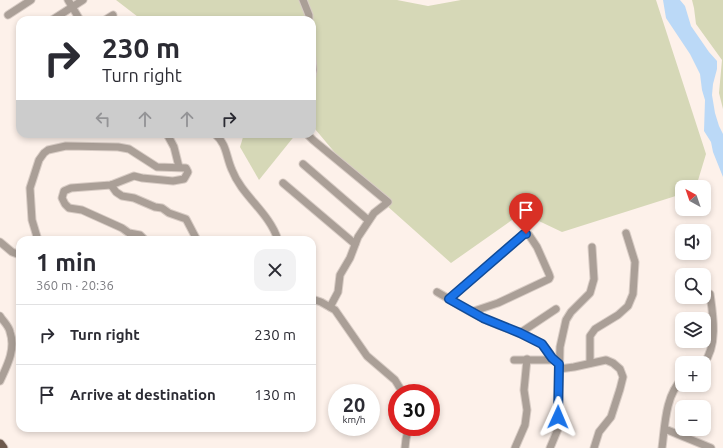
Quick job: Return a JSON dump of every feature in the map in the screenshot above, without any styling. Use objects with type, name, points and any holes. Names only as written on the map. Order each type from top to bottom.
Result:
[{"type":"main road","points":[[0,444],[3,448]]},
{"type":"street","points":[[8,15],[31,0]]},
{"type":"street","points":[[68,0],[78,16]]},
{"type":"street","points":[[58,16],[83,0]]},
{"type":"street","points":[[303,0],[309,16]]},
{"type":"street","points":[[169,138],[174,147],[179,167]]},
{"type":"street","points":[[219,138],[224,145],[232,170],[249,196],[267,217],[276,236]]},
{"type":"street","points":[[311,138],[388,202],[374,213],[358,237],[350,258],[340,275],[338,292],[330,307]]},
{"type":"street","points":[[37,236],[32,220],[30,188],[39,160],[48,150],[66,146],[118,147],[129,149],[157,167],[174,169],[179,167],[186,168],[188,172],[184,179],[173,181],[134,176],[111,184],[71,188],[64,191],[62,198],[69,208],[82,210],[122,228],[129,233],[141,236]]},
{"type":"street","points":[[303,164],[368,220]]},
{"type":"street","points":[[283,183],[356,244]]},
{"type":"street","points":[[111,184],[116,192],[122,196],[134,198],[155,207],[162,208],[169,213],[186,220],[195,236]]},
{"type":"street","points":[[590,363],[590,342],[592,332],[618,315],[628,306],[633,294],[635,262],[626,233]]},
{"type":"street","points":[[449,299],[524,234],[529,235],[537,247],[549,274],[549,279],[498,303],[471,312]]},
{"type":"street","points":[[0,242],[16,254]]},
{"type":"street","points":[[550,448],[558,428],[560,347],[566,320],[571,312],[590,293],[594,280],[592,247]]},
{"type":"street","points":[[438,292],[494,324],[520,333],[542,344],[559,366],[574,367],[606,360],[613,363],[620,369],[623,377],[611,417],[599,432],[594,448]]},
{"type":"street","points":[[316,301],[335,310],[367,356],[395,380],[397,384]]},
{"type":"street","points":[[708,356],[711,351],[711,304]]},
{"type":"street","points":[[520,333],[556,309]]},
{"type":"street","points":[[0,316],[10,331],[12,343],[10,359],[0,381]]},
{"type":"street","points":[[514,360],[551,360],[552,358]]},
{"type":"street","points":[[515,448],[525,425],[527,410],[524,390],[527,359]]},
{"type":"street","points":[[662,448],[672,394],[675,388]]},
{"type":"street","points":[[665,429],[711,448]]},
{"type":"street","points":[[405,448],[407,436]]},
{"type":"green space","points":[[116,0],[397,0],[428,6],[461,0],[656,0],[706,154],[698,180],[675,180],[675,196],[562,232],[522,213],[451,263],[358,180],[316,130],[316,16],[137,16]]},
{"type":"green space","points":[[692,0],[723,0],[723,109],[719,93],[722,60],[696,24]]},
{"type":"green space","points":[[243,138],[293,138],[259,180],[240,147]]},
{"type":"water","points":[[663,0],[680,0],[685,6],[691,26],[717,61],[712,95],[715,113],[723,134],[723,177],[713,152],[711,142],[704,131],[705,100],[700,74],[690,54],[666,18]]},
{"type":"route","points":[[526,234],[524,234],[449,299],[494,324],[520,333],[542,344],[552,358],[559,364],[558,417]]}]
